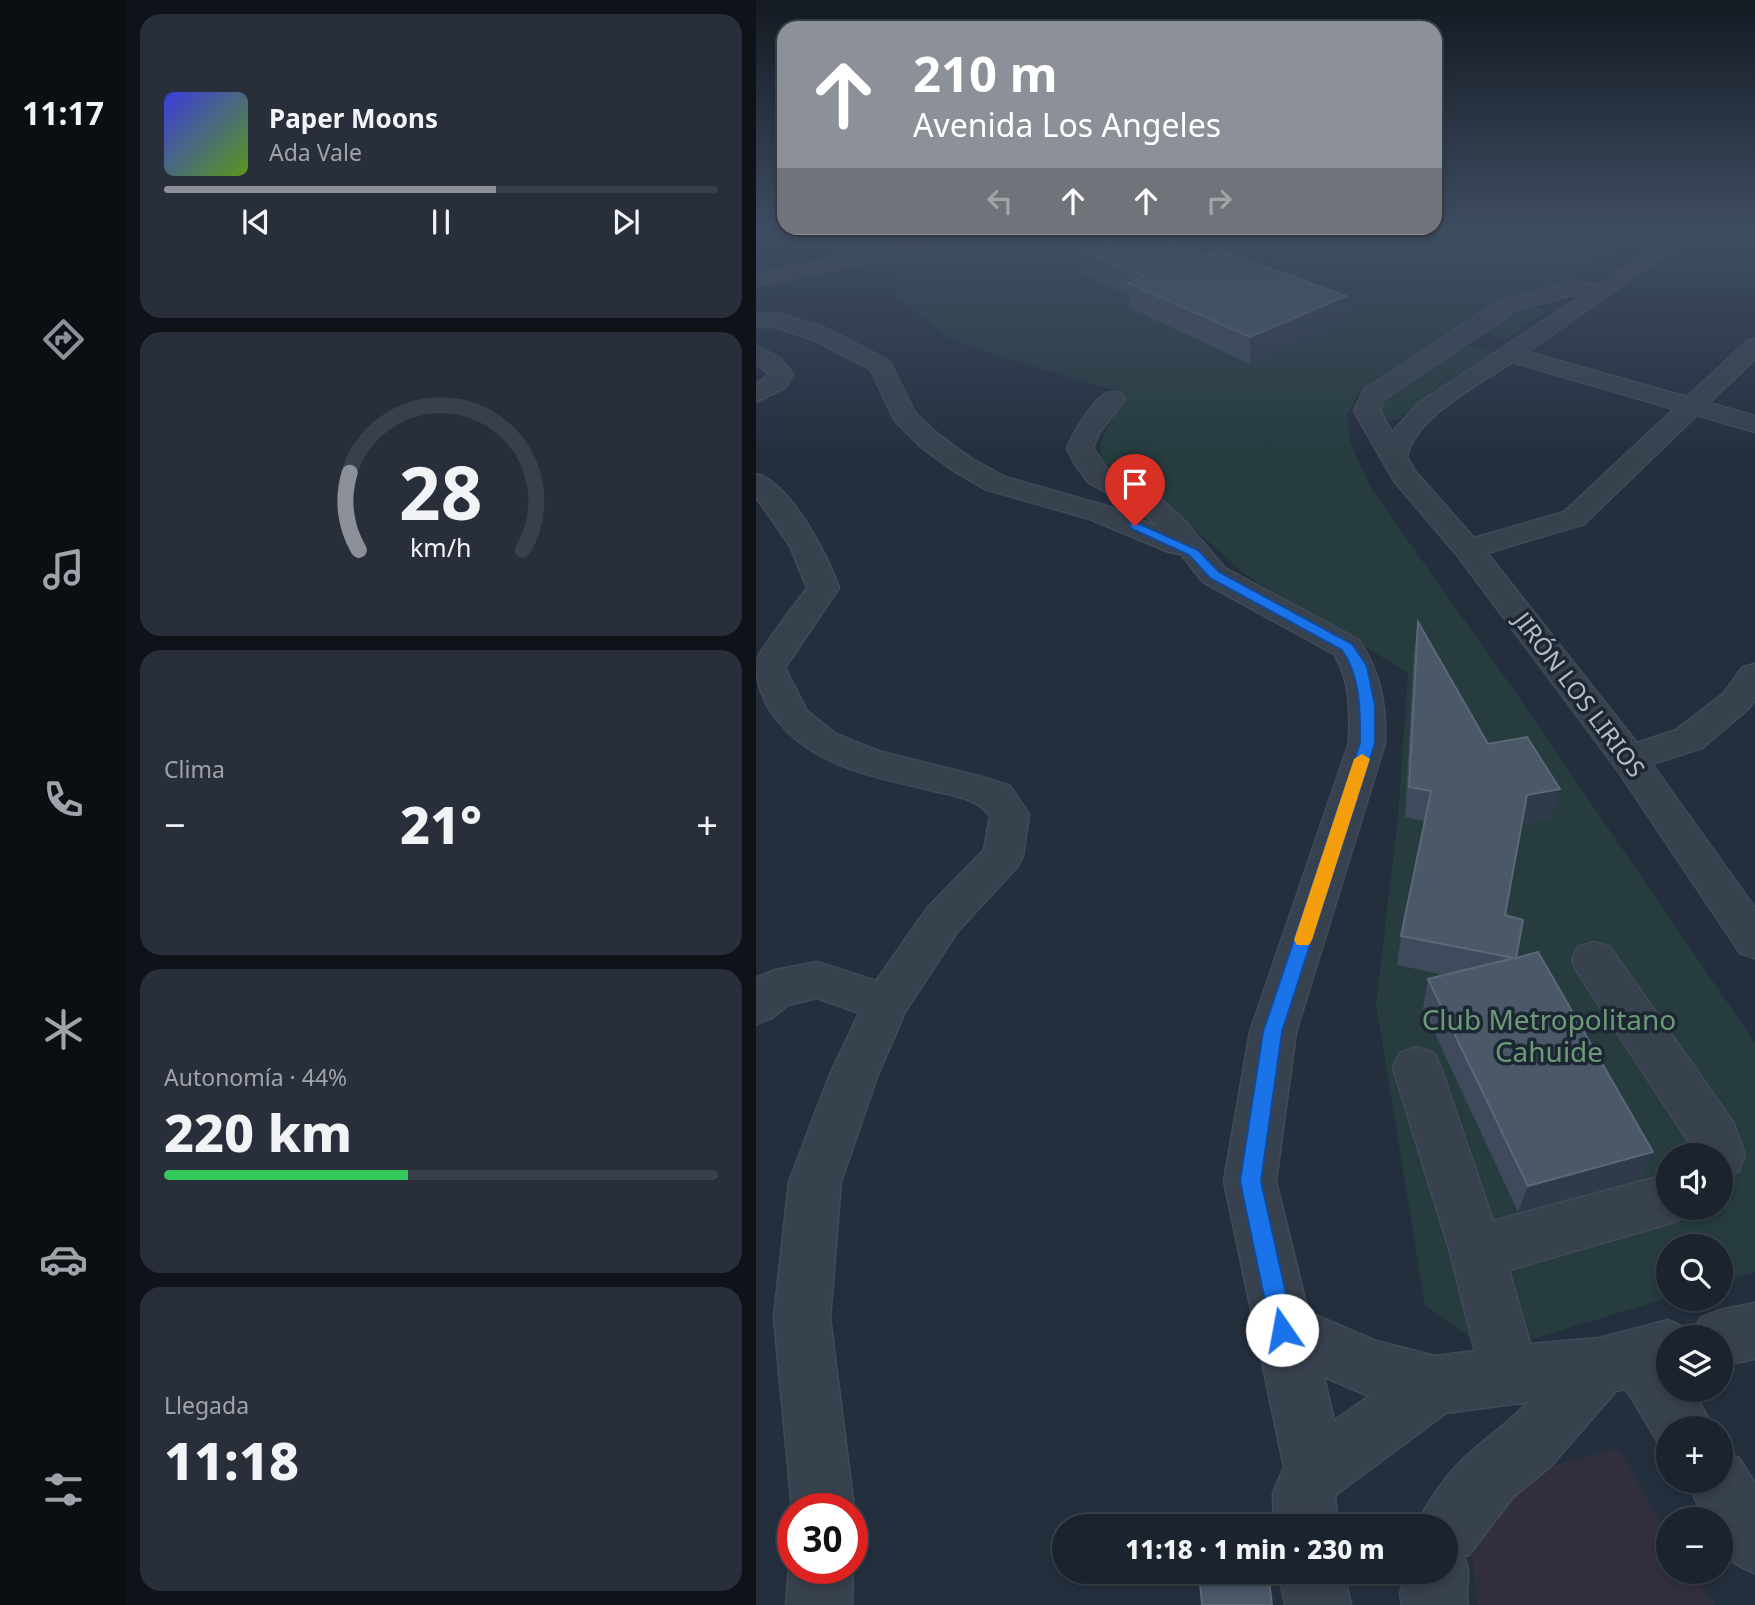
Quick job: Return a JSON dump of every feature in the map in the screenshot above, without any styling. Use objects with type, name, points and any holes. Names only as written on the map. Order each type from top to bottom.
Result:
[{"type":"street","name":"JIRÓN LOS LIRIOS","points":[[1504,308],[1373,395],[1367,411],[1404,475],[1468,549],[1629,759],[1755,941]]},
{"type":"street","points":[[1394,457],[1394,447],[1400,438],[1428,408],[1578,308]]},
{"type":"street","points":[[756,320],[778,320],[800,327],[853,350],[881,366],[890,380],[904,416],[930,441],[963,465],[995,483],[1100,513],[1194,553]]},
{"type":"street","points":[[1468,549],[1574,518],[1755,346]]},
{"type":"street","points":[[1517,349],[1697,400],[1755,410]]},
{"type":"street","points":[[756,353],[772,363],[781,374],[776,383],[756,395]]},
{"type":"street","points":[[1113,399],[1087,432],[1080,448],[1088,464],[1099,477],[1148,503],[1172,524],[1214,575],[1347,647],[1360,666],[1368,706],[1367,743],[1273,1032],[1250,1181],[1316,1471]]},
{"type":"street","points":[[1697,400],[1755,424]]},
{"type":"street","points":[[756,482],[797,531],[823,588],[768,668],[775,688],[805,730],[837,751],[979,789],[996,796],[1010,814],[1003,856],[943,919],[886,1003],[853,1077],[816,1182],[802,1318],[821,1493]]},
{"type":"street","points":[[1629,759],[1689,739],[1736,701],[1755,675]]},
{"type":"street","points":[[1594,960],[1716,1143]]},
{"type":"street","points":[[756,1005],[775,989],[817,980],[886,1003]]},
{"type":"street","points":[[1417,1068],[1477,1252],[1510,1375]]},
{"type":"street","points":[[1477,1252],[1656,1202]]},
{"type":"street","points":[[1282,1330],[1375,1370],[1435,1385],[1635,1358]]},
{"type":"street","points":[[1733,1335],[1755,1331]]},
{"type":"street","points":[[1635,1358],[1676,1416]]},
{"type":"street","points":[[1458,1517],[1491,1475],[1635,1358]]},
{"type":"street","points":[[1305,1514],[1304,1493],[1316,1471],[1435,1385]]},
{"type":"street","points":[[1725,1493],[1755,1541]]},
{"type":"street","points":[[819,1605],[820,1584]]},
{"type":"street","points":[[1314,1584],[1318,1605]]},
{"type":"street","points":[[1435,1584],[1433,1594],[1435,1605]]},
{"type":"shaded area","points":[[1618,1448],[1656,1515],[1656,1584],[1700,1584],[1715,1605],[1477,1605],[1472,1550],[1522,1475]]},
{"type":"green space","name":"Club Metropolitano Cahuide","points":[[911,308],[1489,308],[1359,392],[1347,415],[1350,442],[1370,487],[1513,689],[1755,1043],[1755,1272],[1733,1278],[1733,1234],[1656,1234],[1656,1302],[1489,1352],[1425,1305],[1376,1004],[1398,817],[1408,673],[1246,575],[1158,497],[1111,469],[1101,458],[1100,444],[1124,393],[1010,360],[949,338]]},
{"type":"green space","points":[[1525,308],[1550,309],[1505,339],[1484,332]]},
{"type":"green space","points":[[1461,343],[1492,352],[1398,420],[1384,419],[1377,409],[1382,397]]},
{"type":"building","points":[[1184,308],[1318,308],[1250,337]]},
{"type":"building","points":[[1418,622],[1488,744],[1527,737],[1560,789],[1527,795],[1505,915],[1523,920],[1516,958],[1538,952],[1653,1152],[1528,1186],[1428,979],[1514,958],[1401,936],[1431,791],[1409,787]]},
{"type":"building","points":[[1200,1584],[1269,1584],[1272,1605],[1202,1605]]},
{"type":"slow traffic","points":[[1303,940],[1362,759]]},
{"type":"route","points":[[1135,526],[1194,553],[1214,575],[1347,647],[1360,666],[1368,706],[1367,743],[1273,1032],[1250,1181],[1282,1330]]}]
